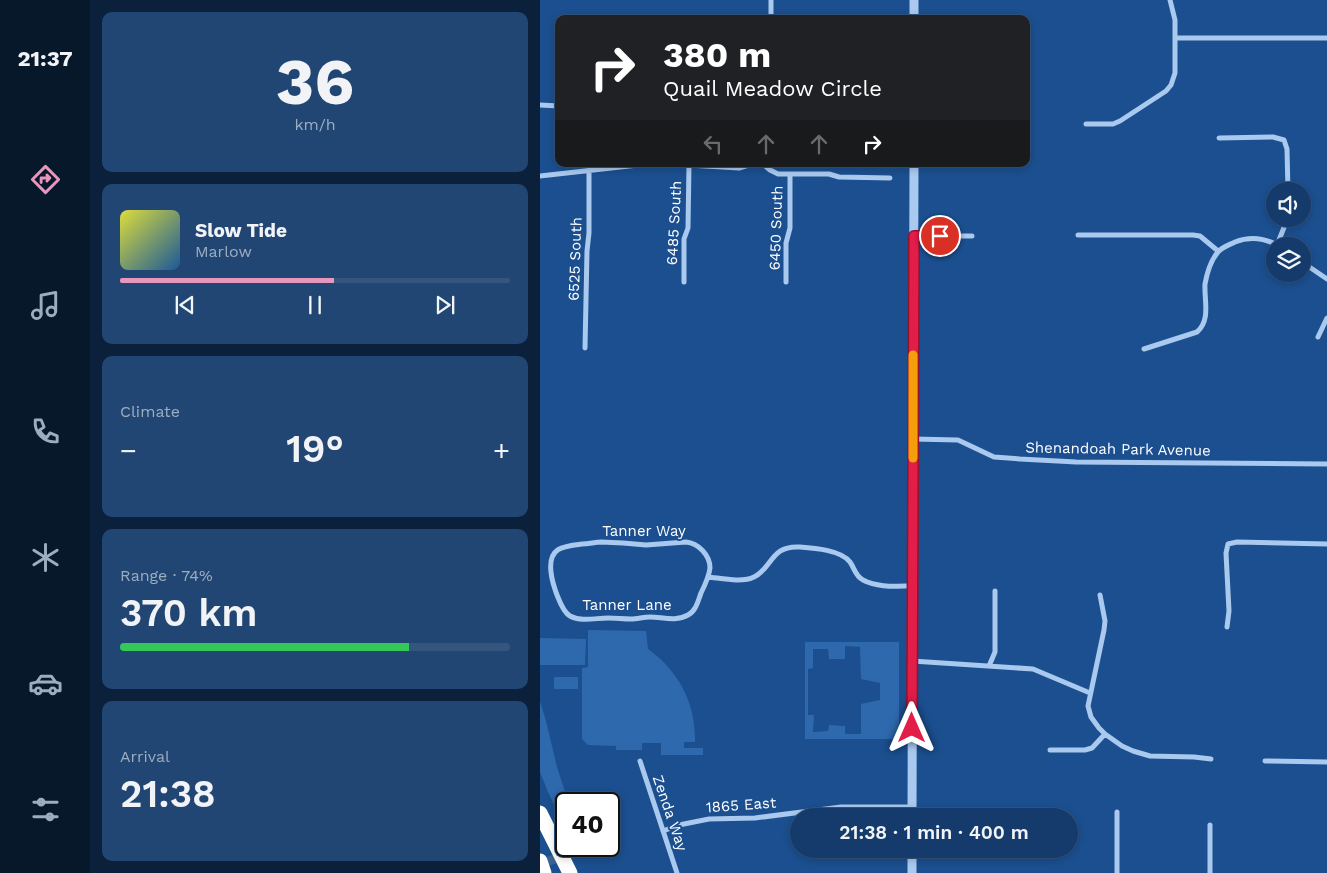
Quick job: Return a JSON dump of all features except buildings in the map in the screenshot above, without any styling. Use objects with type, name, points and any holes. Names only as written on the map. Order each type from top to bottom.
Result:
[{"type":"highway","points":[[540,812],[570,873]]},
{"type":"highway","points":[[540,861],[544,873]]},
{"type":"street","points":[[772,0],[772,15]]},
{"type":"street","points":[[914,0],[914,15]]},
{"type":"street","points":[[1086,124],[1113,124],[1120,121],[1166,91],[1171,85],[1174,79],[1175,20],[1170,0]]},
{"type":"street","points":[[1175,38],[1327,38]]},
{"type":"street","points":[[540,105],[555,106]]},
{"type":"street","points":[[1219,138],[1273,137],[1284,140],[1288,149],[1288,182]]},
{"type":"street","points":[[540,176],[618,167]]},
{"type":"street","name":"6485 South","points":[[684,282],[684,239],[688,228],[689,167]]},
{"type":"street","points":[[722,167],[742,167]]},
{"type":"street","points":[[767,167],[774,172],[790,174],[829,174],[839,178],[890,178]]},
{"type":"street","points":[[912,808],[914,167]]},
{"type":"street","name":"6525 South","points":[[585,348],[587,251],[590,233],[589,170]]},
{"type":"street","name":"6450 South","points":[[786,282],[786,243],[790,228],[790,174]]},
{"type":"street","points":[[1078,235],[1192,235],[1200,236],[1218,251]]},
{"type":"street","points":[[914,236],[972,236]]},
{"type":"street","points":[[1144,349],[1197,332],[1202,328],[1207,274],[1218,251],[1239,241],[1258,238],[1266,240]]},
{"type":"street","points":[[1311,268],[1327,279]]},
{"type":"street","points":[[1318,337],[1327,318]]},
{"type":"street","name":"Shenandoah Park Avenue","points":[[913,439],[958,440],[994,457],[1020,460],[1327,464]]},
{"type":"street","name":"Tanner Way","points":[[556,552],[566,546],[598,542],[618,542],[646,546],[689,542],[696,545],[704,553],[710,566],[708,577]]},
{"type":"street","points":[[1227,627],[1226,553],[1228,544],[1237,542],[1327,544]]},
{"type":"street","points":[[708,577],[738,580],[751,579],[758,574],[773,556],[788,548],[797,547],[840,554],[849,561],[857,576],[869,583],[890,586],[913,586]]},
{"type":"street","name":"Tanner Lane","points":[[556,552],[551,560],[552,581],[562,607],[570,616],[581,619],[682,618],[694,610],[708,577]]},
{"type":"street","points":[[989,666],[995,652],[996,591]]},
{"type":"street","points":[[1100,595],[1105,621],[1088,706],[1089,713],[1098,728],[1122,746],[1150,756],[1194,757],[1211,760]]},
{"type":"street","points":[[912,661],[1033,669],[1090,693]]},
{"type":"street","points":[[1050,750],[1085,750],[1092,748],[1105,734]]},
{"type":"street","name":"Zenda Way","points":[[640,761],[677,873]]},
{"type":"street","points":[[1265,761],[1327,762]]},
{"type":"street","points":[[1116,812],[1116,873]]},
{"type":"street","name":"1865 East","points":[[663,831],[679,825],[710,819],[756,818],[790,814]]},
{"type":"street","points":[[1210,825],[1210,873]]},
{"type":"street","points":[[912,858],[912,873]]},
{"type":"shaded area","points":[[588,630],[646,631],[648,649],[669,667],[684,690],[689,702],[695,728],[695,742],[684,742],[684,748],[703,748],[703,755],[661,755],[661,743],[642,743],[642,750],[616,750],[616,746],[588,745],[582,739],[582,668],[588,667]]},
{"type":"shaded area","points":[[540,638],[586,639],[585,665],[540,665]]},
{"type":"shaded area","points":[[805,642],[899,642],[899,739],[805,739]],"holes":[[[845,646],[860,647],[861,679],[880,683],[880,700],[861,704],[861,734],[845,734],[845,726],[829,725],[828,731],[813,732],[814,715],[808,715],[808,669],[813,668],[813,649],[828,649],[829,659],[845,659]]]},
{"type":"shaded area","points":[[554,677],[578,677],[578,689],[554,689]]},
{"type":"shaded area","points":[[540,701],[565,792],[555,792],[555,807],[540,772]]},
{"type":"waterway","points":[[540,864],[561,857]]},
{"type":"slow traffic","points":[[913,355],[913,458]]},
{"type":"route","points":[[912,728],[914,236],[940,236]]}]
